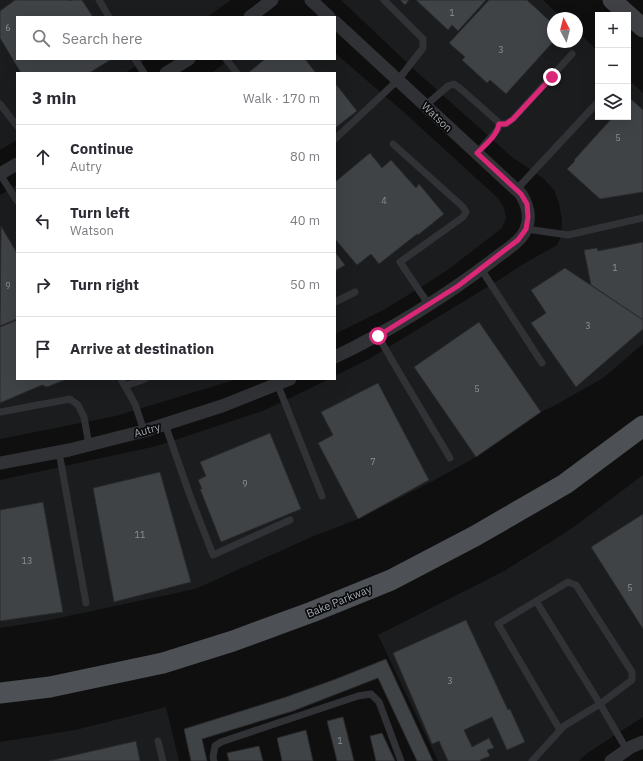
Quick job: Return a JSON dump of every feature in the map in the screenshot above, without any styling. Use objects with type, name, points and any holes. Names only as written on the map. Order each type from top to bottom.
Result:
[{"type":"main road","points":[[612,0],[643,28]]},
{"type":"main road","name":"Bake Parkway","points":[[3,694],[50,687],[163,663],[232,641],[312,612],[391,580],[475,536],[565,484],[643,426]]},
{"type":"street","points":[[251,16],[272,0]]},
{"type":"street","points":[[311,0],[328,16]]},
{"type":"street","name":"Watson","points":[[336,23],[521,194],[527,204],[527,223]]},
{"type":"street","points":[[168,72],[187,60]]},
{"type":"street","points":[[0,174],[16,165]]},
{"type":"street","points":[[336,357],[378,336],[458,286],[518,240],[527,223]]},
{"type":"street","name":"Autry","points":[[0,463],[59,452],[144,431],[222,406],[281,381]]},
{"type":"street","points":[[611,761],[627,750],[643,742]]},
{"type":"lane","points":[[99,0],[109,16]]},
{"type":"lane","points":[[336,138],[398,80],[424,48],[423,39],[384,0]]},
{"type":"lane","points":[[425,106],[448,86],[454,84],[499,124],[506,124],[518,115],[572,54]]},
{"type":"lane","points":[[136,60],[143,72]]},
{"type":"lane","points":[[227,60],[236,72]]},
{"type":"lane","points":[[0,104],[16,125]]},
{"type":"lane","points":[[516,190],[595,105]]},
{"type":"lane","points":[[477,153],[494,135],[499,124]]},
{"type":"lane","points":[[393,144],[464,207],[466,212],[463,217],[400,262],[429,305]]},
{"type":"lane","points":[[0,174],[16,199]]},
{"type":"lane","points":[[527,223],[568,235],[643,218]]},
{"type":"lane","points":[[481,269],[542,363]]},
{"type":"lane","points":[[336,302],[356,292]]},
{"type":"lane","points":[[378,336],[450,458]]},
{"type":"lane","points":[[138,380],[123,382],[135,404],[144,431]]},
{"type":"lane","points":[[281,381],[322,496]]},
{"type":"lane","points":[[0,412],[70,399],[78,405],[84,417],[89,445]]},
{"type":"lane","points":[[165,424],[189,493],[213,555],[290,520]]},
{"type":"lane","points":[[59,452],[86,603]]},
{"type":"lane","points":[[532,761],[564,726],[600,704],[632,680],[632,672],[576,585],[568,582],[498,624],[560,730]]},
{"type":"lane","points":[[536,601],[627,750]]},
{"type":"lane","points":[[214,761],[213,757],[215,746],[221,742],[358,696],[371,694],[378,702],[400,761]]},
{"type":"lane","points":[[158,741],[163,761]]},
{"type":"shaded area","points":[[0,0],[231,0],[208,16],[16,16],[16,60],[145,60],[127,72],[16,72],[16,141],[0,150]]},
{"type":"shaded area","points":[[341,0],[543,0],[556,12],[547,12],[547,48],[583,48],[583,37],[595,48],[595,120],[631,120],[631,82],[643,93],[643,344],[603,378],[541,412],[476,457],[433,481],[358,519],[314,536],[195,589],[45,621],[0,628],[0,480],[157,446],[265,410],[327,380],[336,380],[336,376],[369,359],[520,266],[557,245],[561,237],[562,220],[559,203],[554,190],[544,179],[512,157],[418,73]]},
{"type":"shaded area","points":[[336,54],[407,115],[499,199],[504,208],[506,218],[502,228],[445,272],[387,308],[336,334],[336,72],[213,72],[228,60],[336,60]]},
{"type":"shaded area","points":[[16,186],[16,380],[234,380],[116,416],[0,439],[0,195]]},
{"type":"shaded area","points":[[643,475],[643,717],[586,754],[579,761],[438,761],[378,635],[504,571],[571,529]]},
{"type":"shaded area","points":[[166,707],[179,761],[0,761],[0,742],[75,730]]},
{"type":"building","points":[[15,0],[82,0],[92,16],[16,16],[16,60],[110,60],[91,72],[20,72],[0,38],[0,11]]},
{"type":"building","points":[[400,0],[409,0],[405,5]]},
{"type":"building","points":[[416,0],[486,0],[458,31],[452,25],[448,30]]},
{"type":"building","points":[[489,0],[527,0],[547,18],[548,48],[506,94],[490,80],[487,83],[462,60],[465,57],[449,43]]},
{"type":"building","points":[[264,60],[306,60],[315,72],[249,72]]},
{"type":"building","points":[[336,84],[357,111],[336,127]]},
{"type":"building","points":[[631,99],[643,110],[643,192],[600,199],[567,169],[575,161],[574,160],[610,120],[631,120]]},
{"type":"building","points":[[370,153],[382,168],[391,160],[416,188],[419,184],[444,214],[379,264],[371,254],[357,265],[336,240],[336,181]]},
{"type":"building","points":[[1,226],[16,251],[16,319],[0,326]]},
{"type":"building","points":[[643,242],[643,320],[591,285],[584,250],[597,248],[598,251]]},
{"type":"building","points":[[336,253],[345,265],[336,270]]},
{"type":"building","points":[[565,268],[643,320],[643,329],[576,387],[531,323],[546,313],[531,290]]},
{"type":"building","points":[[16,320],[16,380],[64,380],[47,387],[42,385],[0,403],[0,327]]},
{"type":"building","points":[[479,322],[541,412],[476,457],[414,367]]},
{"type":"building","points":[[378,383],[429,480],[358,519],[318,443],[333,435],[321,412]]},
{"type":"building","points":[[270,433],[301,509],[221,542],[200,489],[202,489],[198,480],[206,476],[200,462]]},
{"type":"building","points":[[160,472],[191,582],[114,602],[93,488]]},
{"type":"building","points":[[43,502],[63,612],[0,621],[0,510]]},
{"type":"building","points":[[643,514],[643,629],[591,547]]},
{"type":"building","points":[[466,620],[508,710],[510,709],[525,742],[507,750],[492,717],[464,730],[472,747],[489,738],[494,748],[487,750],[490,756],[480,760],[481,761],[448,761],[439,741],[432,744],[393,653]]},
{"type":"building","points":[[386,659],[433,761],[417,761],[378,678],[293,711],[202,739],[207,761],[191,761],[184,729],[286,697]]},
{"type":"building","points":[[343,717],[354,761],[337,761],[327,721]]},
{"type":"building","points":[[306,730],[313,761],[282,761],[277,738]]},
{"type":"building","points":[[382,733],[395,761],[376,761],[370,736]]},
{"type":"building","points":[[136,741],[140,761],[49,761]]},
{"type":"building","points":[[259,746],[263,761],[229,761],[227,753]]},
{"type":"route","points":[[378,336],[458,286],[518,240],[526,229],[528,217],[527,204],[521,194],[477,153],[494,135],[499,124],[506,124],[513,119],[552,77]]}]
